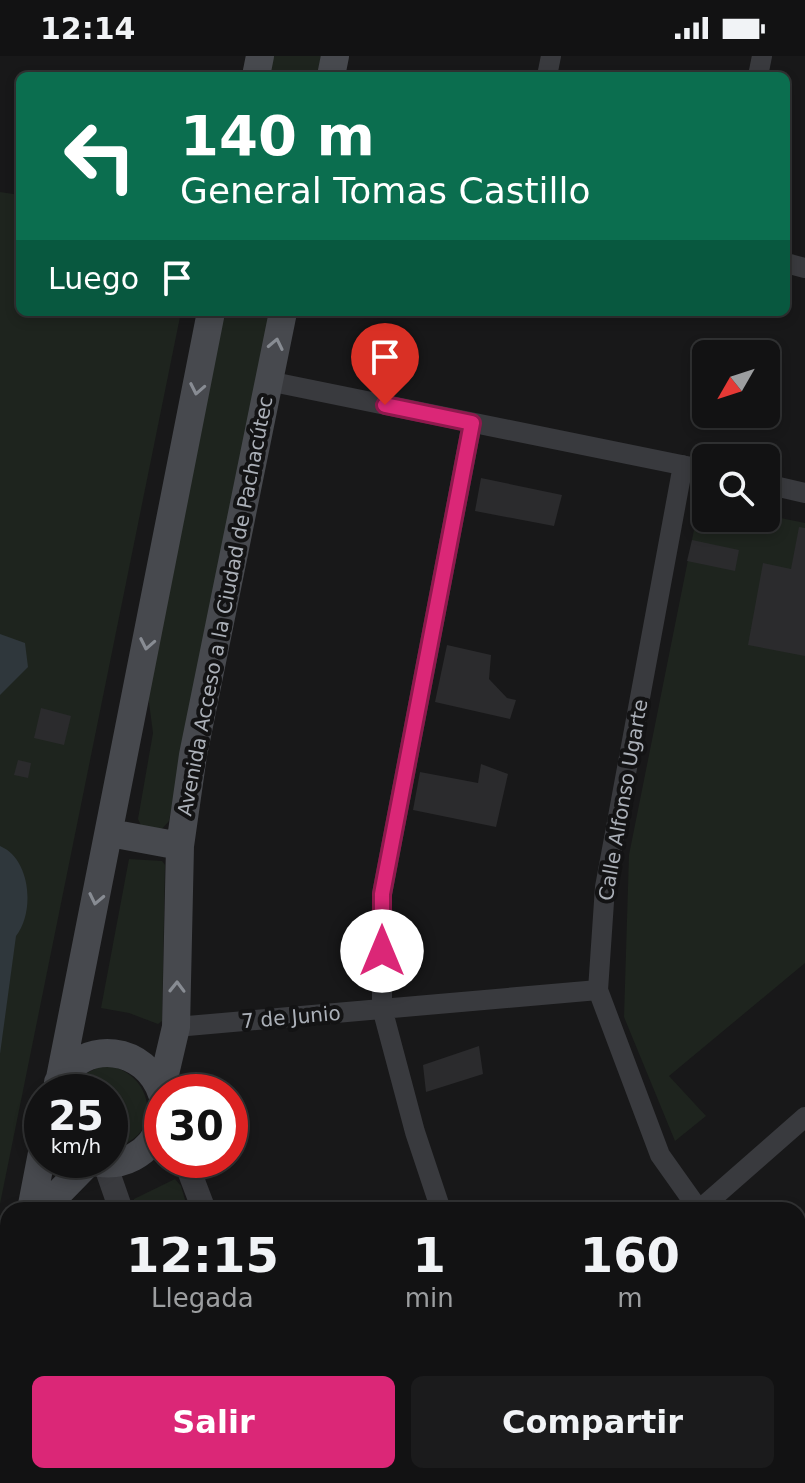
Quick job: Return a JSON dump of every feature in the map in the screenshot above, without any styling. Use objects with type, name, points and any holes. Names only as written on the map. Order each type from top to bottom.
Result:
[{"type":"main road","points":[[59,1074],[110,833],[210,316]]},
{"type":"main road","name":"Avenida Acceso a la Ciudad de Pachacútec","points":[[166,1074],[176,1027],[180,846],[193,755],[282,316]]},
{"type":"main road","points":[[110,833],[180,846]]},
{"type":"main road","points":[[65,1074],[72,1064],[88,1055],[105,1052],[123,1054],[140,1062],[152,1074]]},
{"type":"main road","points":[[33,1202],[37,1178]]},
{"type":"main road","points":[[51,1202],[77,1178]]},
{"type":"street","points":[[268,381],[692,467]]},
{"type":"street","points":[[438,1202],[415,1132],[382,1008],[382,894],[472,423]]},
{"type":"street","name":"Calle Alfonso Ugarte","points":[[683,465],[605,887],[598,990],[660,1155],[693,1202]]},
{"type":"street","points":[[780,487],[805,493]]},
{"type":"street","name":"7 de Junio","points":[[176,1027],[598,990]]},
{"type":"street","points":[[708,1202],[805,1117]]},
{"type":"street","points":[[103,1178],[116,1202]]},
{"type":"street","points":[[192,1178],[201,1202]]},
{"type":"shaded area","points":[[272,56],[321,56],[318,72],[270,72]]},
{"type":"shaded area","points":[[0,192],[16,194],[16,316],[180,316],[0,1202]]},
{"type":"shaded area","points":[[221,316],[269,316],[169,821],[160,831],[141,825],[138,819],[153,733],[148,695]]},
{"type":"shaded area","points":[[780,518],[805,523],[805,963],[669,1076],[706,1116],[675,1141],[624,1017],[629,855],[694,532],[780,532]]},
{"type":"shaded area","points":[[0,634],[25,643],[28,667],[0,695]]},
{"type":"shaded area","points":[[0,846],[18,862],[24,874],[27,900],[26,914],[16,936],[0,1054]]},
{"type":"shaded area","points":[[129,859],[162,861],[165,865],[162,1021],[158,1024],[129,1013],[101,1008]]},
{"type":"shaded area","points":[[103,1065],[127,1074],[85,1074]]},
{"type":"shaded area","points":[[128,1074],[144,1092],[144,1124],[128,1142]]},
{"type":"shaded area","points":[[175,1179],[181,1186],[186,1202],[134,1202],[134,1199]]},
{"type":"building","points":[[481,478],[562,495],[554,526],[475,511]]},
{"type":"building","points":[[799,527],[805,528],[805,656],[748,645],[763,563],[791,569]]},
{"type":"building","points":[[692,540],[739,550],[735,571],[687,561]]},
{"type":"building","points":[[447,645],[491,655],[489,679],[507,698],[516,700],[510,719],[435,702]]},
{"type":"building","points":[[41,708],[71,716],[64,745],[34,738]]},
{"type":"building","points":[[18,760],[31,763],[28,778],[14,775]]},
{"type":"building","points":[[481,764],[508,774],[496,827],[413,810],[420,772],[478,783]]},
{"type":"building","points":[[479,1046],[483,1074],[426,1092],[423,1065]]},
{"type":"route","points":[[382,951],[382,894],[472,423],[385,405]]}]
